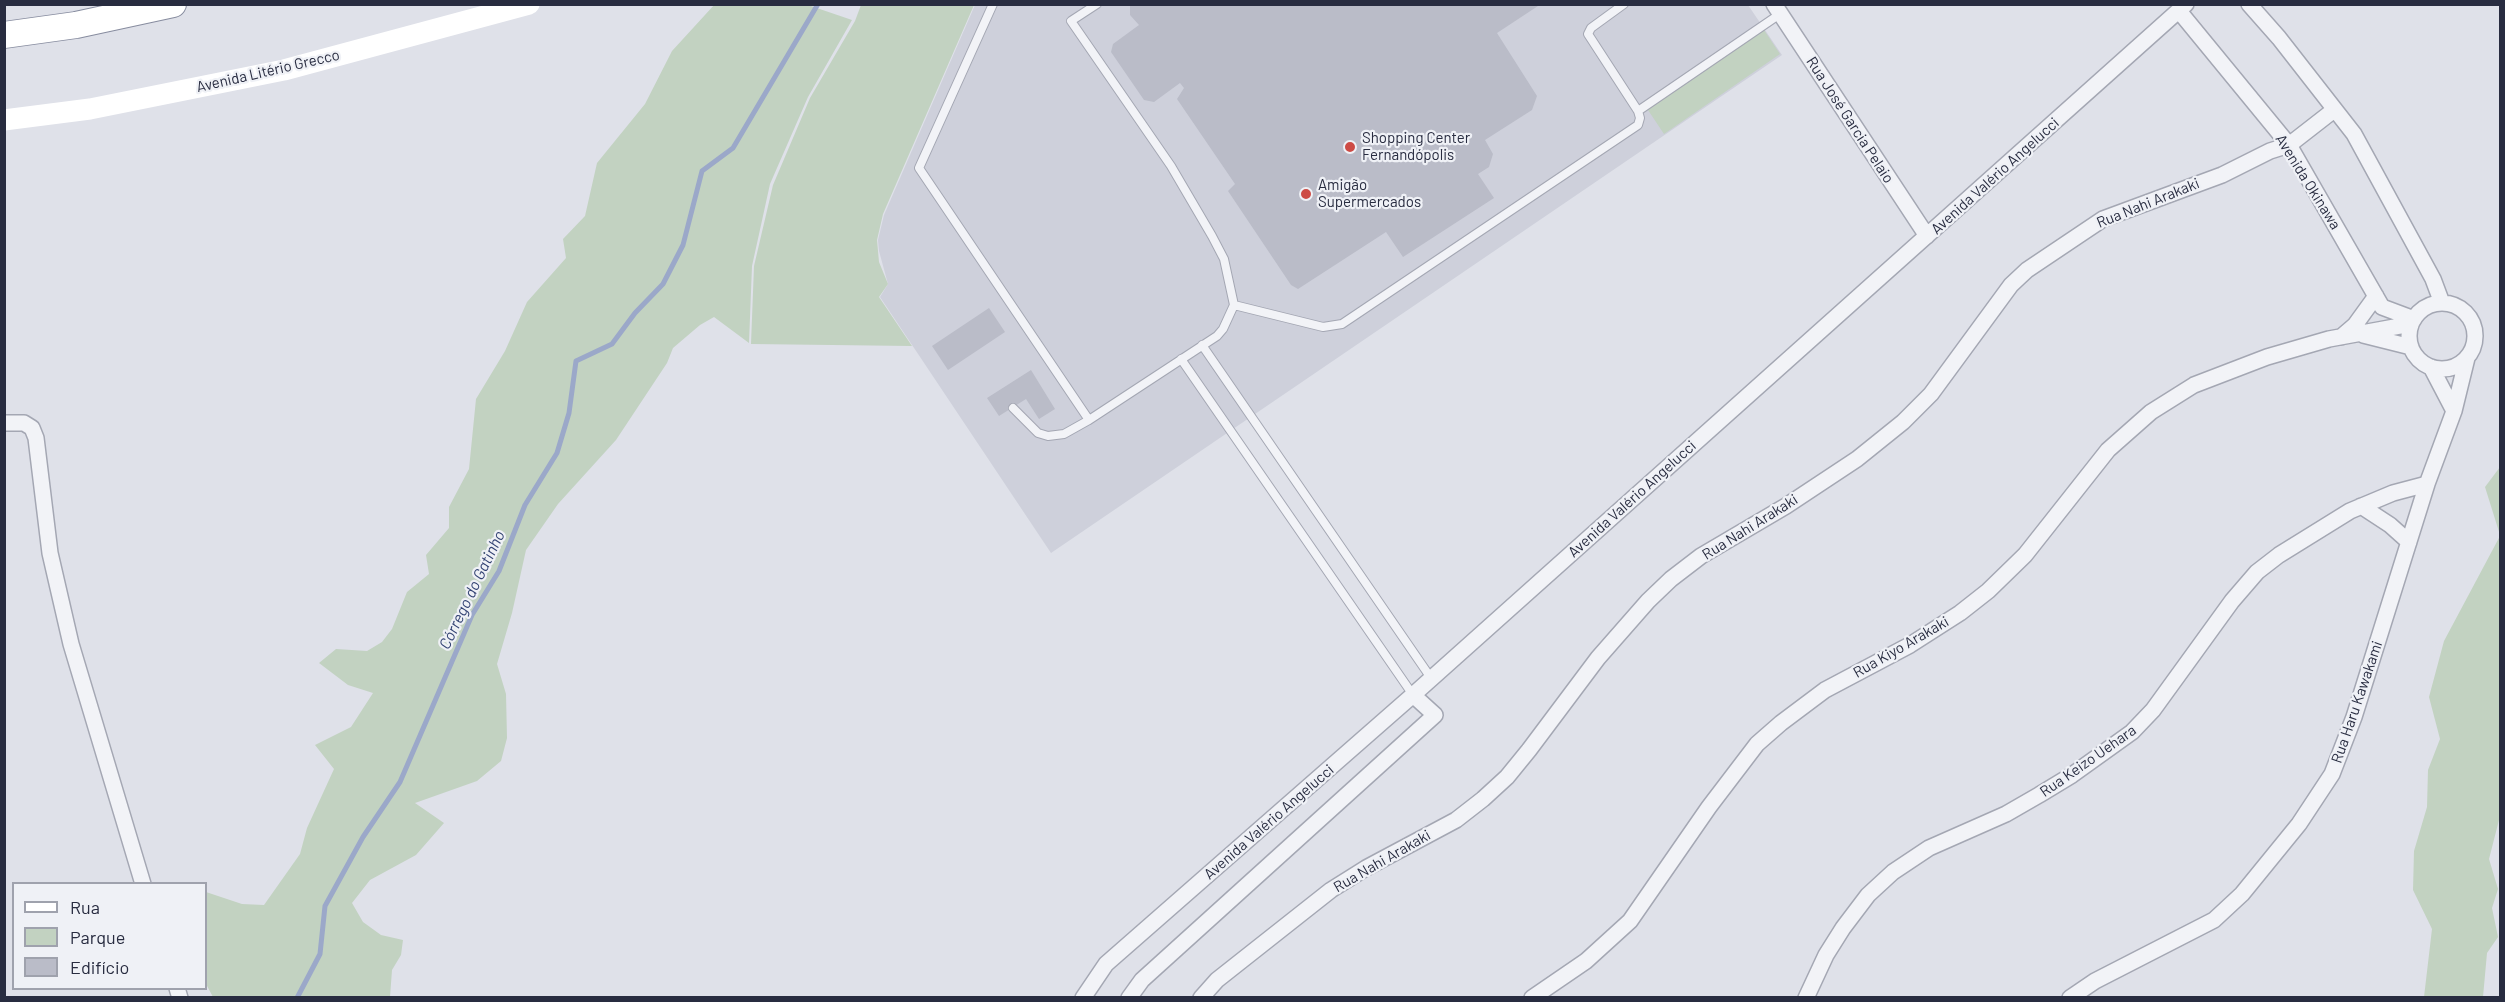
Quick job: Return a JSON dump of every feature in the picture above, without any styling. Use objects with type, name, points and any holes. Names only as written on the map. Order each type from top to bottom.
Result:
[{"type":"highway","points":[[4,34],[76,25],[173,4]]},
{"type":"main road","name":"Avenida Litério Grecco","points":[[4,120],[90,109],[284,70],[529,4]]},
{"type":"street","points":[[2249,4],[2279,38],[2354,134],[2433,279],[2442,303]]},
{"type":"street","name":"Avenida Okinawa","points":[[2183,8],[2289,146],[2382,307],[2412,321]]},
{"type":"street","name":"Avenida Valério Angelucci","points":[[1083,998],[1106,964],[1413,694],[2183,8]]},
{"type":"street","name":"Rua José Garcia Pelaio","points":[[1777,9],[1927,236]]},
{"type":"street","name":"Rua Nahi Arakaki","points":[[1201,998],[1217,980],[1331,890],[1366,868],[1456,820],[1483,799],[1507,777],[1598,658],[1648,601],[1671,579],[1701,556],[1786,506],[1857,459],[1903,422],[1931,394],[2011,285],[2026,270],[2103,219],[2223,175],[2270,151],[2289,146],[2334,110]]},
{"type":"street","points":[[2342,337],[2361,318],[2376,296]]},
{"type":"street","points":[[2442,303],[2462,310],[2469,318],[2474,339],[2467,358],[2457,365],[2443,369],[2431,367],[2418,359],[2410,347],[2409,332],[2412,321],[2426,307],[2442,303]]},
{"type":"street","name":"Rua Kiyo Arakaki","points":[[1532,998],[1586,961],[1630,921],[1709,807],[1757,744],[1825,690],[1910,645],[1960,613],[1988,591],[2025,555],[2102,457],[2131,428],[2161,405],[2194,386],[2267,357],[2412,321]]},
{"type":"street","points":[[2357,334],[2410,347]]},
{"type":"street","name":"Rua Haru Kawakami","points":[[2070,998],[2095,981],[2214,920],[2242,894],[2299,824],[2332,774],[2354,717],[2427,484],[2454,411],[2467,358]]},
{"type":"street","points":[[2431,367],[2454,411]]},
{"type":"street","points":[[4,423],[24,423],[32,428],[36,438],[50,554],[71,644],[142,882]]},
{"type":"street","name":"Rua Keizo Uehara","points":[[1806,998],[1826,955],[1843,928],[1883,881],[1910,859],[2039,795],[2116,744],[2153,710],[2232,601],[2257,572],[2315,531],[2361,506],[2400,491],[2427,484]]},
{"type":"street","points":[[2361,506],[2390,525],[2409,542]]},
{"type":"street","name":"Avenida Valério Angelucci","points":[[1129,998],[1142,980],[1435,715],[1413,694]]},
{"type":"lane","points":[[993,4],[920,168],[1089,420]]},
{"type":"lane","points":[[1013,408],[1038,433],[1048,436],[1064,434],[1202,345],[1223,329],[1234,306],[1224,260],[1218,246],[1171,166],[1071,21],[1097,4]]},
{"type":"lane","points":[[1234,306],[1323,327],[1342,324],[1638,125],[1640,118],[1638,111],[1588,34],[1591,28],[1624,4]]},
{"type":"lane","points":[[1638,111],[1777,9]]},
{"type":"lane","points":[[1202,345],[1431,678]]},
{"type":"lane","points":[[1181,359],[1413,694]]},
{"type":"shaded area","points":[[975,5],[1748,5],[1782,55],[1051,553],[880,297],[888,284],[878,240],[884,215]]},
{"type":"green space","points":[[715,4],[808,5],[852,20],[808,97],[770,184],[752,266],[749,343],[714,317],[700,325],[673,348],[667,363],[616,440],[558,504],[526,550],[512,613],[497,664],[506,694],[507,738],[501,761],[477,781],[415,803],[444,823],[416,855],[370,880],[352,903],[363,922],[381,935],[403,940],[401,955],[392,970],[390,997],[213,997],[207,986],[207,892],[242,904],[264,905],[300,854],[307,828],[334,769],[315,745],[351,727],[373,693],[348,685],[319,663],[336,649],[367,651],[382,642],[392,629],[407,592],[429,574],[426,555],[449,528],[449,507],[469,469],[476,399],[505,351],[527,302],[566,258],[563,239],[585,216],[597,163],[645,104],[672,51]]},
{"type":"green space","points":[[861,5],[974,5],[883,214],[877,240],[879,262],[888,284],[879,297],[912,346],[751,344],[754,266],[773,185],[810,98],[855,21]]},
{"type":"green space","points":[[1762,27],[1780,54],[1664,134],[1646,107]]},
{"type":"green space","points":[[2500,467],[2500,535],[2485,487]]},
{"type":"green space","points":[[2500,536],[2500,803],[2499,820],[2489,859],[2498,889],[2492,908],[2498,937],[2487,953],[2483,997],[2424,997],[2432,929],[2413,890],[2414,851],[2427,807],[2428,770],[2440,739],[2429,697],[2444,641]]},
{"type":"building","name":"Shopping Center Fernandópolis","points":[[1130,4],[1541,4],[1497,33],[1537,96],[1532,110],[1485,140],[1493,154],[1489,167],[1478,174],[1494,198],[1403,257],[1386,232],[1298,289],[1291,285],[1228,191],[1235,184],[1177,99],[1184,88],[1180,83],[1154,102],[1144,100],[1111,52],[1113,44],[1139,25],[1130,15]]},
{"type":"building","points":[[989,308],[1005,332],[948,370],[932,346]]},
{"type":"building","points":[[1031,370],[1055,409],[1039,419],[1026,399],[999,416],[987,398]]},
{"type":"waterway","name":"Córrego do Gatinho","points":[[297,998],[320,954],[325,906],[363,837],[400,782],[472,615],[499,571],[525,505],[557,453],[569,413],[576,361],[612,344],[635,313],[663,284],[683,245],[702,171],[733,148],[818,4]]},
{"type":"place","name":"Shopping Center Fernandópolis","points":[[1350,147]]},
{"type":"place","name":"Amigão Supermercados","points":[[1306,194]]}]
